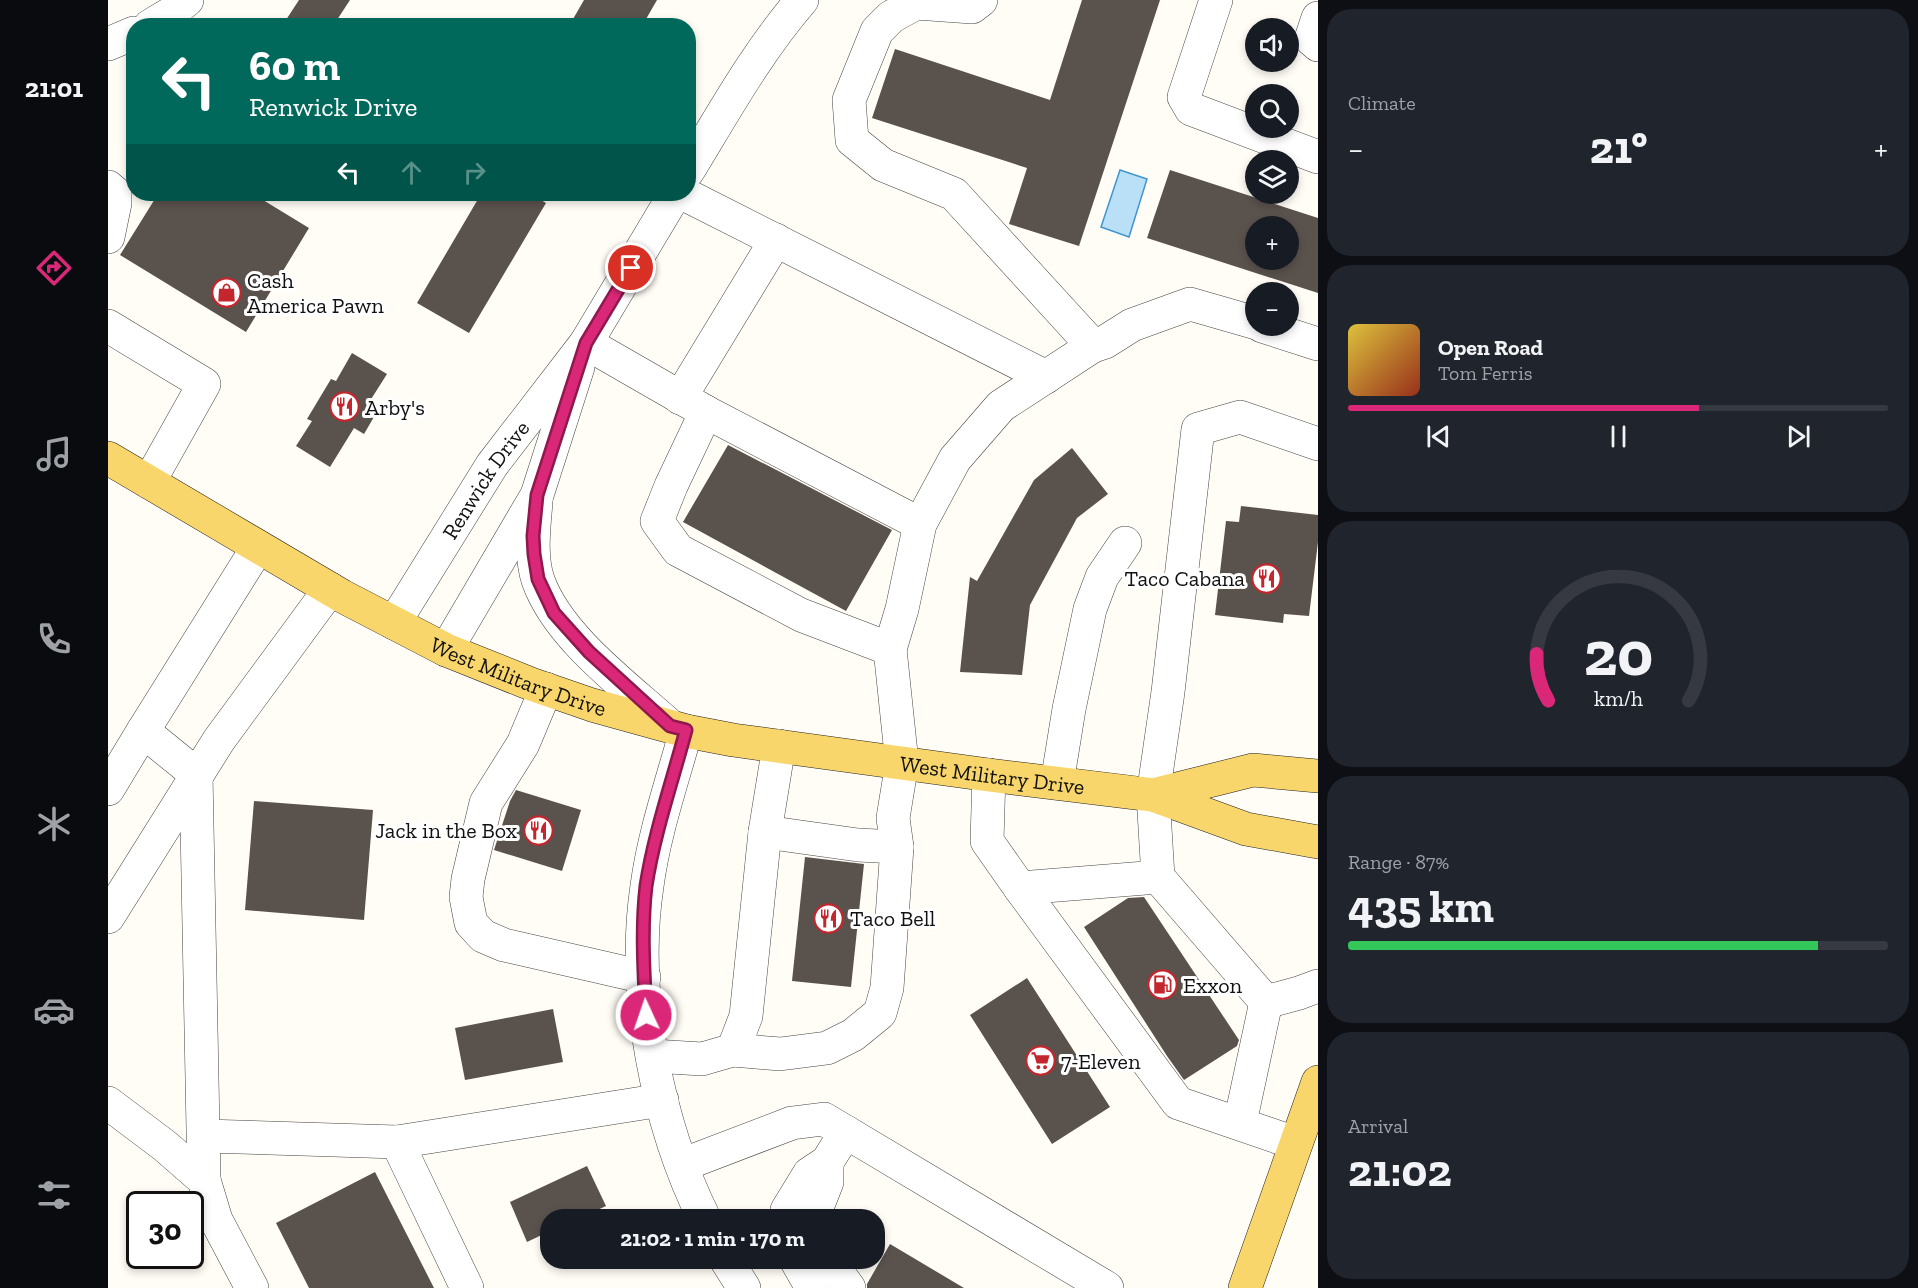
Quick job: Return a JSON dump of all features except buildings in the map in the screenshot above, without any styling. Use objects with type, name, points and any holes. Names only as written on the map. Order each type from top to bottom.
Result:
[{"type":"main road","name":"West Military Drive","points":[[108,458],[330,589],[446,650],[592,705],[678,728],[779,746],[1154,795],[1246,829],[1318,842]]},
{"type":"main road","name":"West Military Drive","points":[[1154,795],[1253,770],[1313,774]]},
{"type":"main road","points":[[1245,1288],[1318,1082]]},
{"type":"street","points":[[163,18],[187,0]]},
{"type":"street","points":[[696,157],[743,78],[802,0]]},
{"type":"street","points":[[981,0],[972,7],[916,3],[891,17],[877,31],[849,100],[852,140],[883,165],[954,194],[1094,346]]},
{"type":"street","points":[[1215,0],[1184,97],[1191,108],[1318,157]]},
{"type":"street","points":[[1318,18],[1311,39],[1318,45]]},
{"type":"street","points":[[108,44],[126,36]]},
{"type":"street","points":[[108,187],[115,194],[108,237]]},
{"type":"street","points":[[696,200],[1046,377]]},
{"type":"street","name":"Renwick Drive","points":[[394,623],[492,465],[586,343],[671,201]]},
{"type":"street","points":[[776,240],[693,405],[671,486],[657,521],[678,550],[801,615],[890,649]]},
{"type":"street","points":[[653,1056],[702,1059],[733,1050],[780,1054],[827,1048],[853,1035],[880,1013],[887,988],[897,847],[893,818],[902,763],[890,649],[902,609],[920,524],[955,459],[1001,406],[1094,346],[1132,326],[1190,304],[1245,320]]},
{"type":"street","points":[[108,326],[204,384],[149,482]]},
{"type":"street","points":[[1293,336],[1318,344]]},
{"type":"street","points":[[586,343],[693,405],[920,524]]},
{"type":"street","name":"Renwick Drive","points":[[586,343],[537,495],[533,536],[538,579],[554,613],[589,652],[678,728]]},
{"type":"street","points":[[1266,1002],[1158,877],[1154,795],[1198,429],[1240,417],[1318,444]]},
{"type":"street","name":"Renwick Drive","points":[[446,650],[537,495]]},
{"type":"street","points":[[1057,783],[1069,709],[1090,609],[1102,577],[1125,543]]},
{"type":"street","points":[[108,789],[258,547]]},
{"type":"street","points":[[108,917],[219,740],[330,589]]},
{"type":"street","points":[[546,689],[523,744],[486,803],[468,879],[466,897],[471,923],[483,936],[504,945],[644,977]]},
{"type":"street","points":[[678,728],[646,886],[644,977],[646,1015],[662,1100],[672,1140],[700,1209]]},
{"type":"street","points":[[143,731],[196,774],[204,1180],[216,1220],[252,1288]]},
{"type":"street","points":[[733,1050],[746,1016],[765,832],[779,746]]},
{"type":"street","points":[[989,775],[987,841],[1178,1103],[1295,1143]]},
{"type":"street","points":[[765,832],[858,845],[897,847]]},
{"type":"street","points":[[1020,888],[1158,877]]},
{"type":"street","points":[[1266,1002],[1318,986]]},
{"type":"street","points":[[1240,1123],[1266,1002]]},
{"type":"street","points":[[204,1136],[397,1142],[662,1100]]},
{"type":"street","points":[[108,1103],[165,1146],[204,1180]]},
{"type":"street","points":[[682,1165],[792,1123],[824,1119],[1107,1288]]},
{"type":"street","points":[[788,1209],[809,1174],[827,1162],[846,1132]]},
{"type":"street","points":[[397,1142],[467,1288]]},
{"type":"street","points":[[816,1209],[827,1182],[827,1162]]},
{"type":"street","points":[[732,1269],[744,1288]]},
{"type":"street","points":[[801,1269],[812,1288]]},
{"type":"street","points":[[835,1269],[849,1288]]},
{"type":"water","points":[[1120,170],[1147,179],[1129,237],[1101,227]]},
{"type":"place","name":"Cash America Pawn","points":[[226,293]]},
{"type":"place","name":"Arby's","points":[[344,407]]},
{"type":"place","name":"Taco Cabana","points":[[1266,578]]},
{"type":"place","name":"Jack in the Box","points":[[538,830]]},
{"type":"place","name":"Taco Bell","points":[[829,918]]},
{"type":"place","name":"Exxon","points":[[1162,985]]},
{"type":"place","name":"7-Eleven","points":[[1040,1061]]},
{"type":"route","points":[[631,268],[586,343],[537,495],[533,536],[538,579],[554,613],[589,652],[670,726],[686,730],[657,834],[646,886],[643,950],[646,1015]]}]
